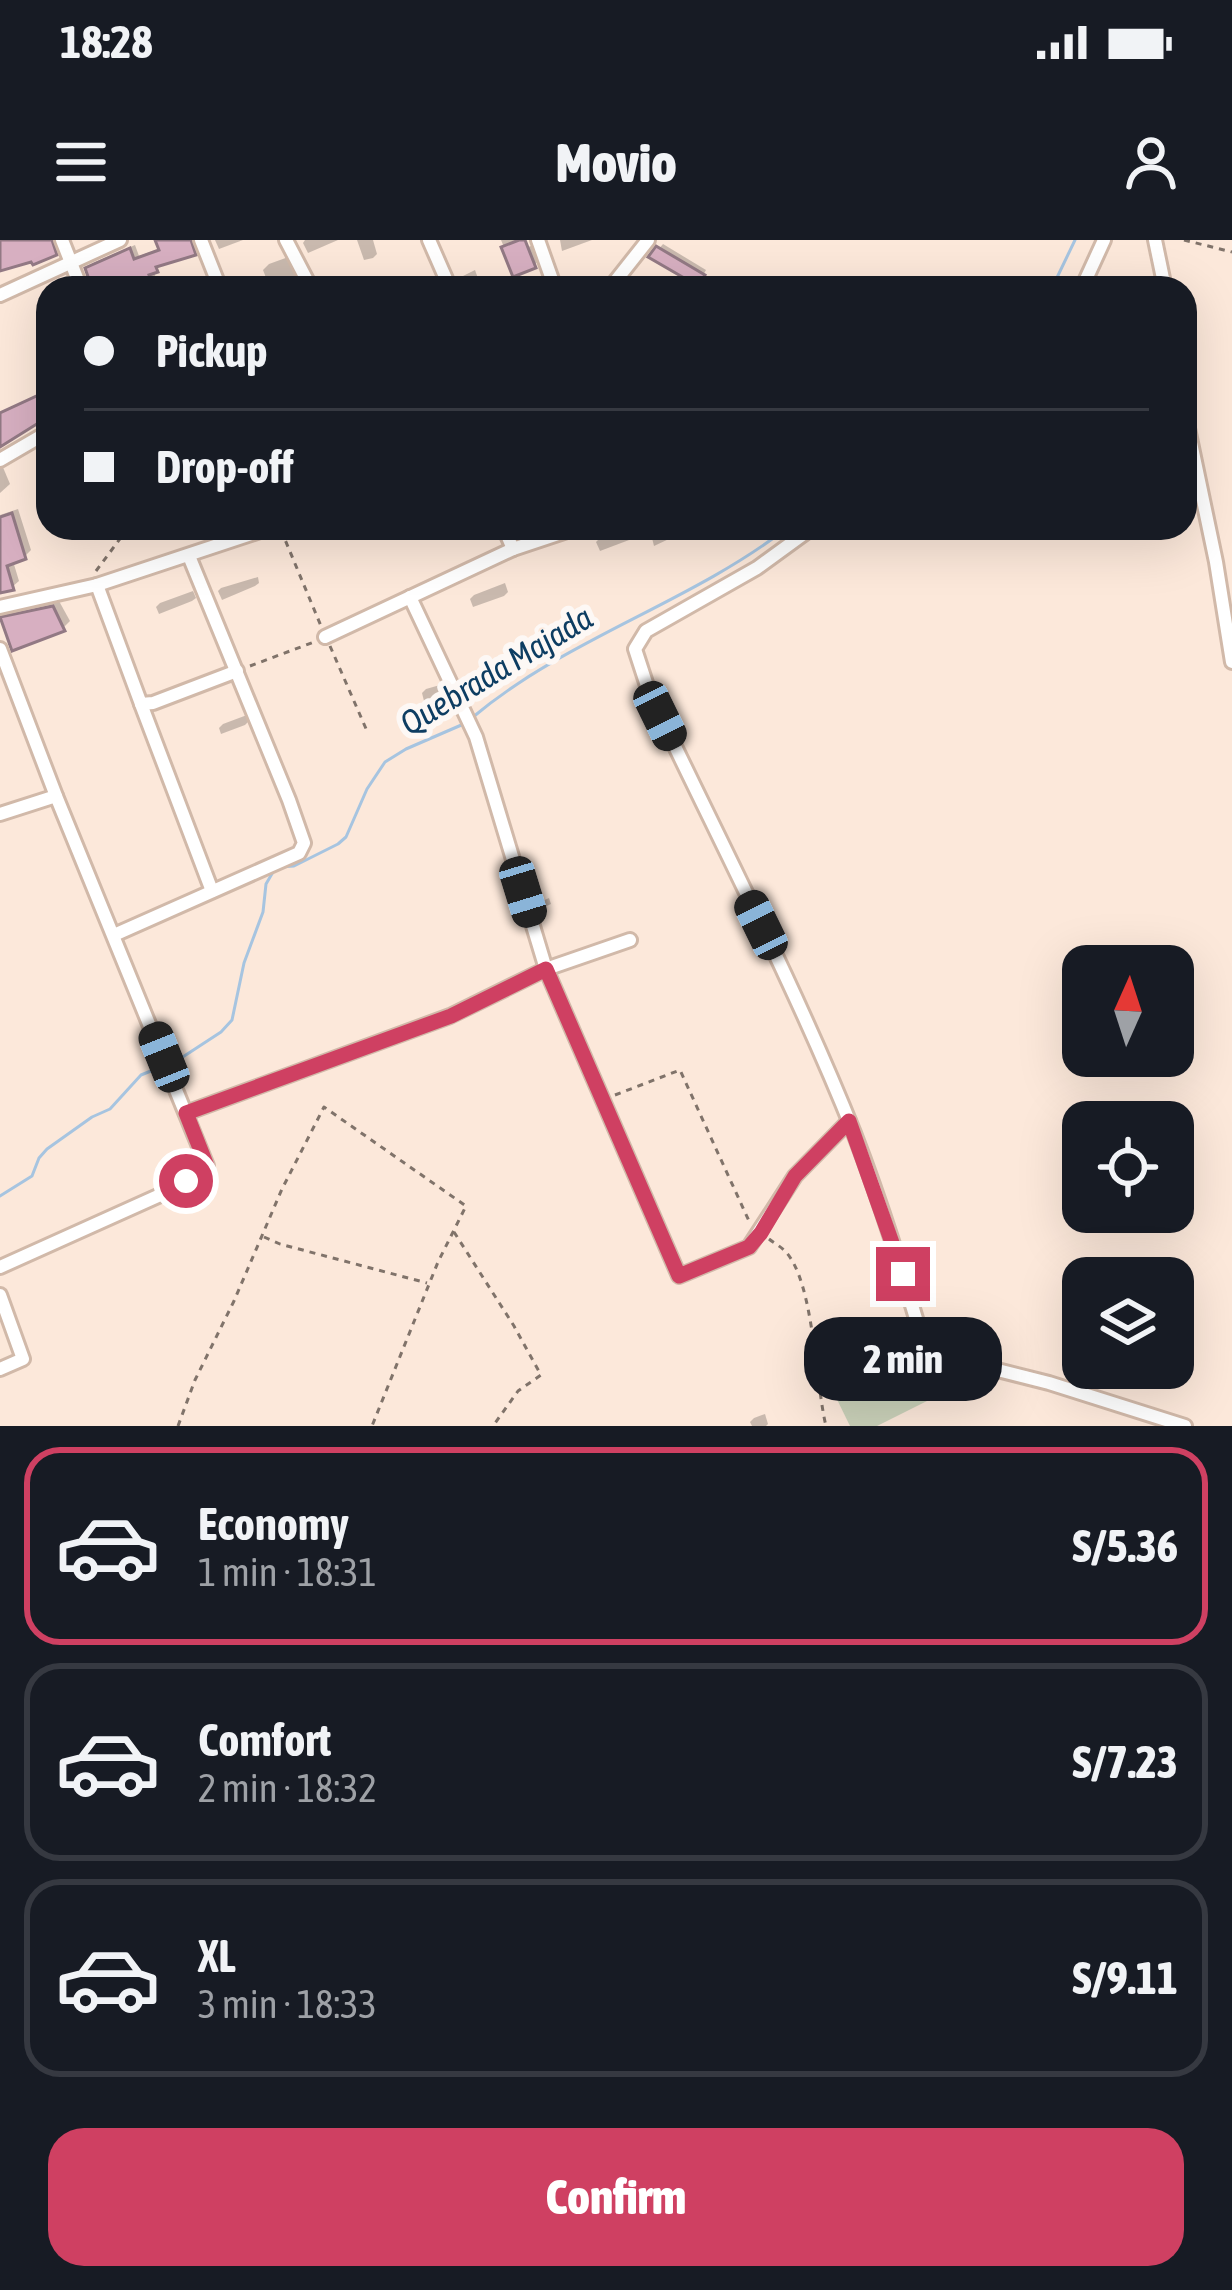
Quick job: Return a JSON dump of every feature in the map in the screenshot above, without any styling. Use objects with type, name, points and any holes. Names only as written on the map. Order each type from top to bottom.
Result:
[{"type":"street","points":[[62,240],[76,276]]},
{"type":"street","points":[[41,276],[120,240]]},
{"type":"street","points":[[201,240],[215,276]]},
{"type":"street","points":[[286,240],[305,276]]},
{"type":"street","points":[[429,240],[445,276]]},
{"type":"street","points":[[538,240],[551,276]]},
{"type":"street","points":[[1088,276],[1105,240]]},
{"type":"street","points":[[1155,240],[1163,276]]},
{"type":"street","points":[[618,276],[641,244]]},
{"type":"street","points":[[0,295],[36,278]]},
{"type":"street","points":[[0,460],[36,439]]},
{"type":"street","points":[[1197,471],[1232,662]]},
{"type":"street","points":[[0,607],[235,540]]},
{"type":"street","points":[[509,540],[513,549]]},
{"type":"street","points":[[326,638],[540,540]]},
{"type":"street","points":[[796,540],[758,568],[646,631],[635,649],[649,692],[801,1008],[849,1121],[891,1235],[926,1352],[1049,1383],[1184,1426]]},
{"type":"street","points":[[114,935],[298,853],[304,843],[189,556]]},
{"type":"street","points":[[92,582],[212,891]]},
{"type":"street","points":[[410,597],[472,728],[546,969],[679,1276],[749,1247],[795,1176],[849,1121]]},
{"type":"street","points":[[0,649],[206,1159],[206,1172],[0,1267]]},
{"type":"street","points":[[141,704],[237,671]]},
{"type":"street","points":[[0,814],[56,796]]},
{"type":"street","points":[[186,1113],[451,1016],[546,969],[630,940]]},
{"type":"street","points":[[0,1295],[22,1359],[0,1369]]},
{"type":"path","points":[[1184,240],[1232,252]]},
{"type":"path","points":[[92,582],[120,540]]},
{"type":"path","points":[[285,540],[367,731]]},
{"type":"path","points":[[237,671],[326,638]]},
{"type":"path","points":[[602,1100],[680,1070],[750,1225],[788,1253],[808,1303],[826,1426]]},
{"type":"path","points":[[178,1426],[282,1189],[324,1107],[466,1206],[372,1426]]},
{"type":"path","points":[[454,1232],[541,1375],[518,1391],[493,1426]]},
{"type":"path","points":[[262,1236],[429,1284]]},
{"type":"green space","points":[[903,1340],[931,1399],[877,1426],[850,1426],[826,1377]]},
{"type":"building","points":[[0,240],[52,240],[57,255],[0,271]]},
{"type":"building","points":[[155,240],[191,240],[196,255],[156,267],[158,272],[149,276],[88,276],[85,268],[130,248],[134,259],[159,250]]},
{"type":"building","points":[[525,240],[536,268],[513,276],[501,247]]},
{"type":"building","points":[[656,246],[705,275],[681,276],[648,257]]},
{"type":"building","points":[[36,396],[36,424],[0,447],[0,413]]},
{"type":"building","points":[[12,513],[26,559],[7,566],[14,590],[0,593],[0,517]]},
{"type":"building","points":[[53,606],[65,631],[12,651],[0,617]]},
{"type":"waterway","name":"Quebrada Majada","points":[[1058,276],[1075,240]]},
{"type":"waterway","name":"Quebrada Majada","points":[[473,717],[548,665],[710,578],[770,540]]},
{"type":"waterway","name":"Quebrada Majada","points":[[280,867],[294,866],[346,837],[385,762],[466,723]]},
{"type":"waterway","name":"Quebrada Majada","points":[[172,1064],[232,1020],[244,963],[273,872]]},
{"type":"waterway","name":"Quebrada Majada","points":[[0,1196],[32,1176],[47,1149],[110,1109],[141,1075],[163,1066]]},
{"type":"route","points":[[186,1181],[198,1178],[207,1166],[186,1113],[451,1016],[546,969],[679,1276],[749,1247],[795,1176],[849,1121],[903,1274]]}]
